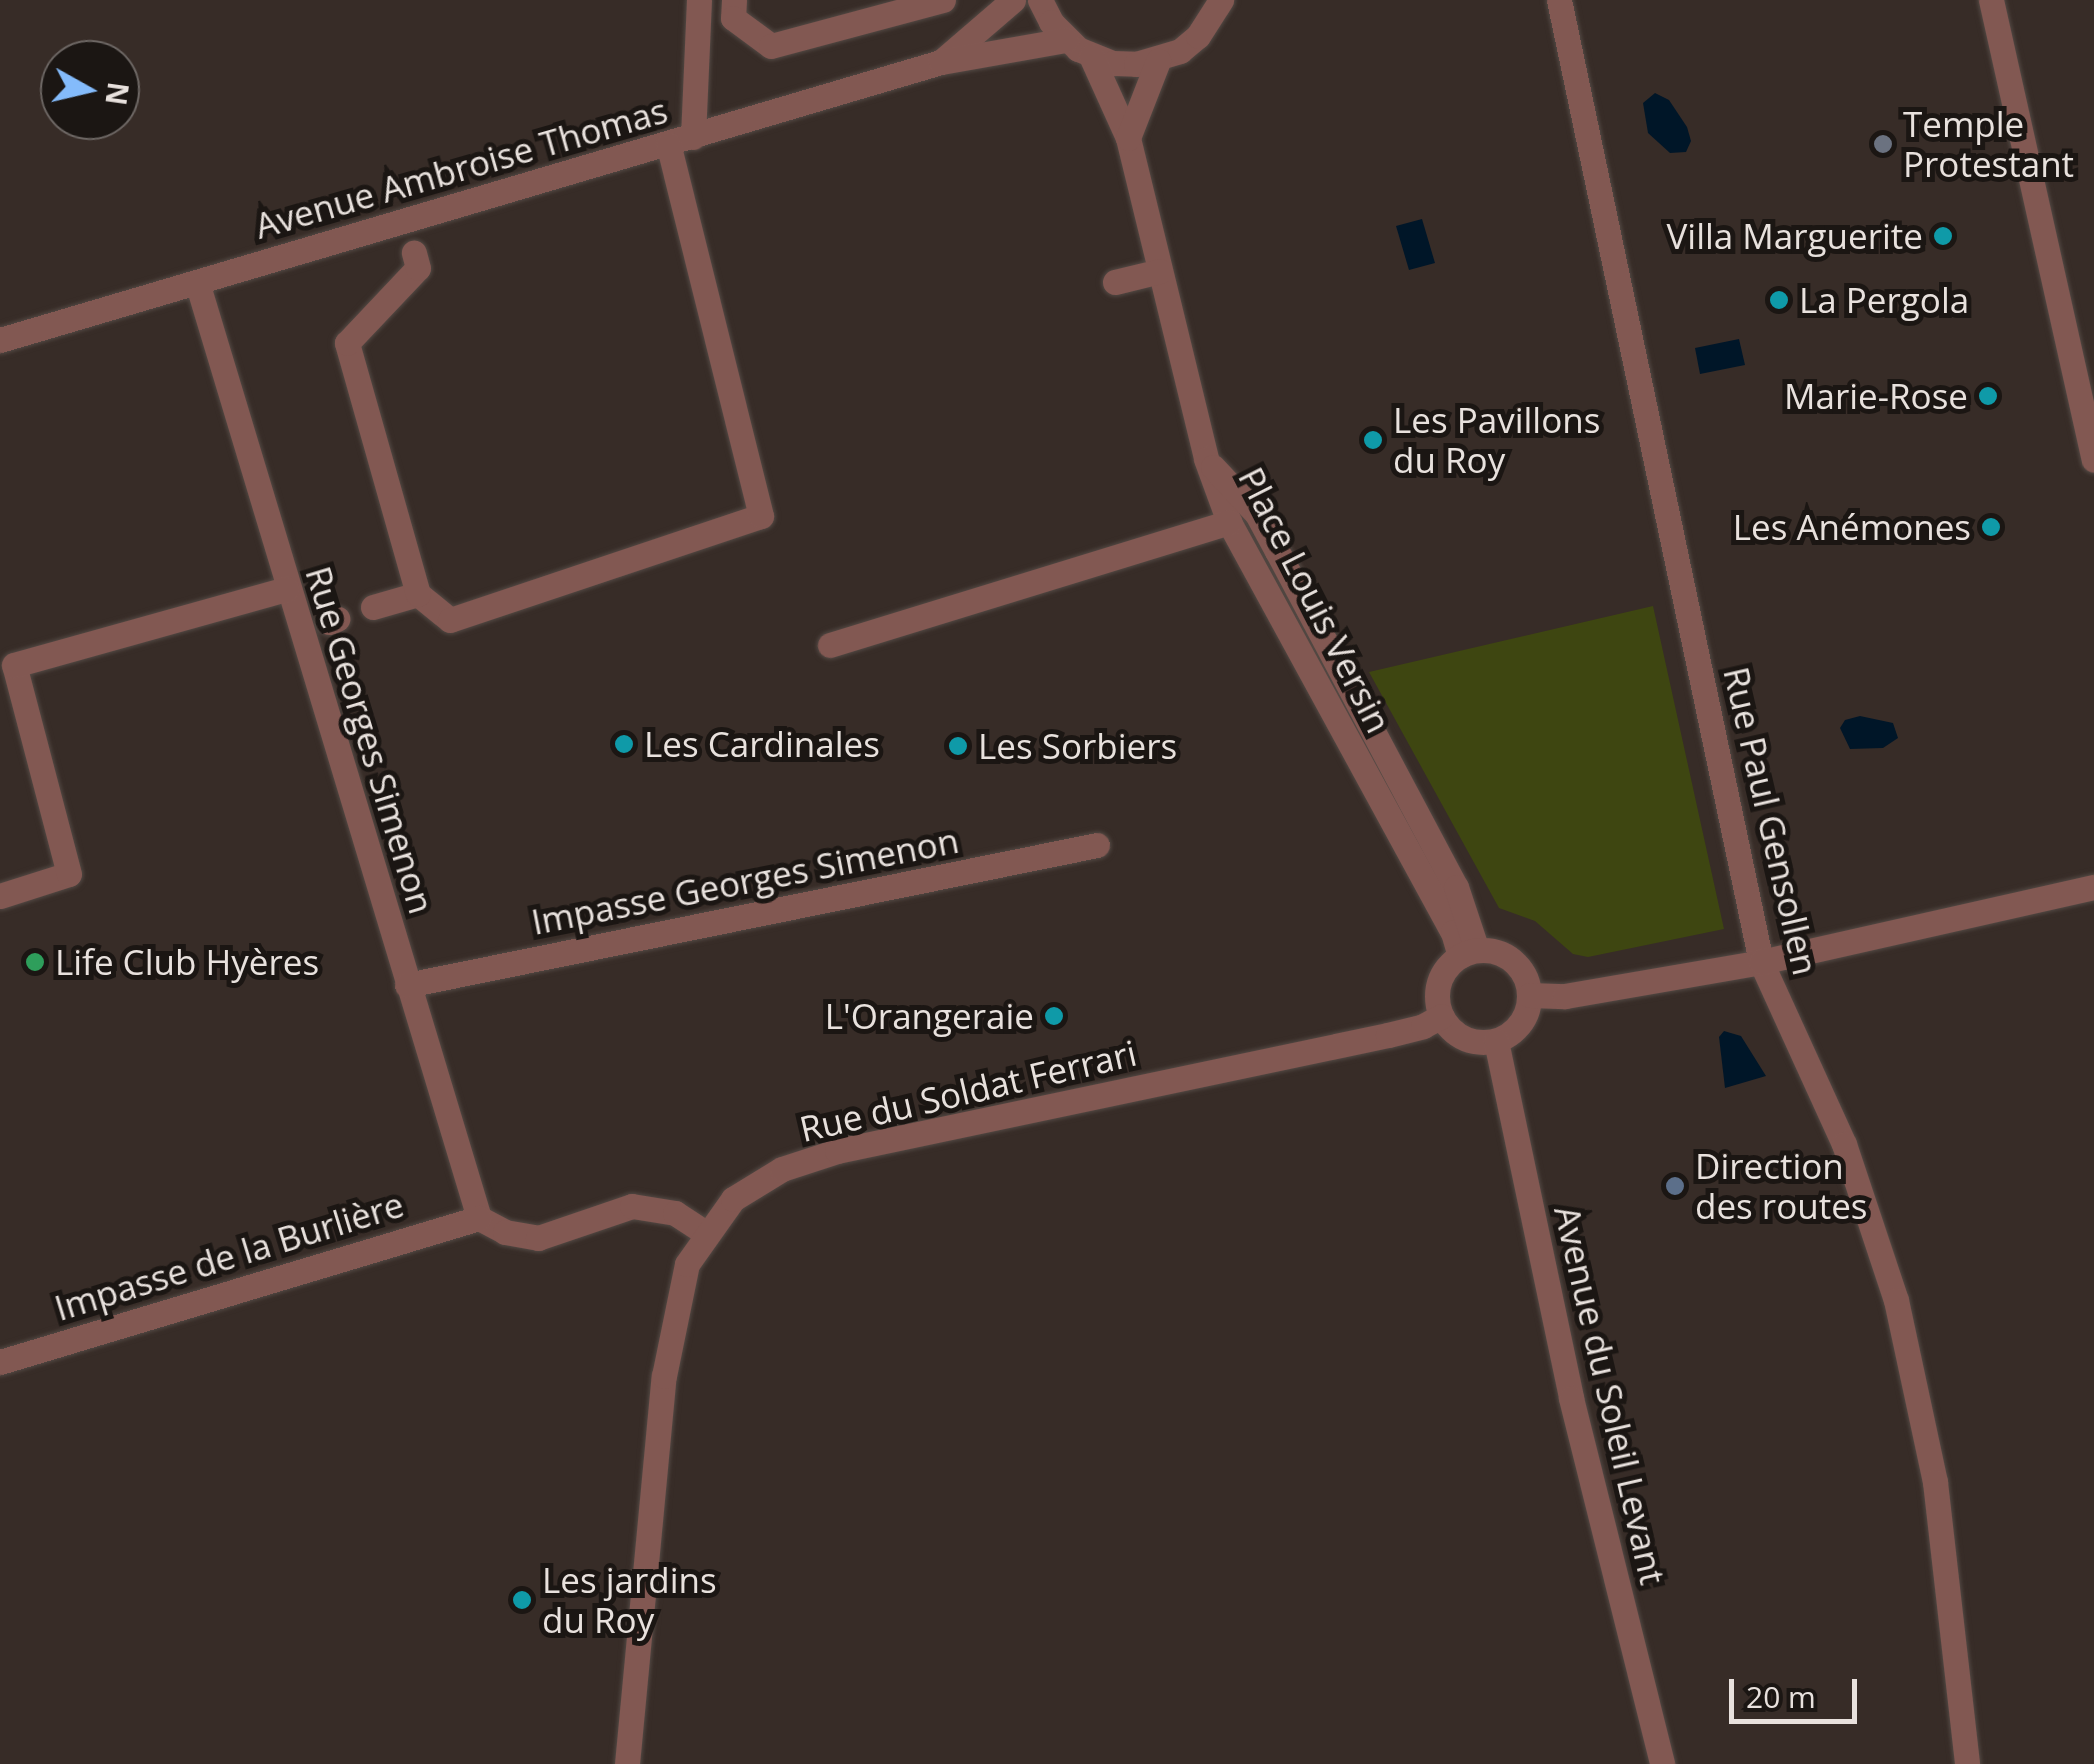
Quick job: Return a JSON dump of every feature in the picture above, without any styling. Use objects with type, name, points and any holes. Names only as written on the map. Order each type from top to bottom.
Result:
[{"type":"street","points":[[414,253],[418,268],[347,343],[418,594],[450,620],[750,519],[680,141],[699,0]]},
{"type":"street","points":[[734,0],[733,18],[771,46],[943,0]]},
{"type":"street","name":"Avenue Ambroise Thomas","points":[[941,62],[1013,0]]},
{"type":"street","points":[[1040,0],[1066,40],[1091,56],[1113,63],[1158,61],[1198,36],[1221,0]]},
{"type":"street","name":"Rue Paul Gensollen","points":[[1558,0],[1761,962],[1844,1144],[1896,1300],[1934,1482],[1967,1764]]},
{"type":"street","points":[[1991,0],[2094,460]]},
{"type":"street","name":"Avenue Ambroise Thomas","points":[[0,340],[941,62],[1066,40]]},
{"type":"street","name":"Place Louis Versin","points":[[1091,56],[1128,138],[1206,459],[1229,522],[1452,932],[1469,953]]},
{"type":"street","points":[[1128,138],[1158,61]]},
{"type":"street","points":[[1115,282],[1160,270]]},
{"type":"street","name":"Rue Georges Simenon","points":[[196,282],[479,1218]]},
{"type":"street","points":[[1206,459],[1257,514],[1278,551],[1456,887],[1469,953]]},
{"type":"street","points":[[830,646],[1229,522]]},
{"type":"street","points":[[0,896],[69,874],[14,665],[288,589]]},
{"type":"street","points":[[373,606],[418,594]]},
{"type":"street","name":"Impasse Georges Simenon","points":[[408,985],[1097,845]]},
{"type":"street","points":[[1530,996],[1565,996],[1761,962],[2094,887]]},
{"type":"street","points":[[1469,953],[1507,956],[1527,980],[1530,996],[1520,1024],[1496,1041],[1464,1038],[1442,1016],[1440,983],[1469,953]]},
{"type":"street","name":"Rue du Soldat Ferrari","points":[[626,1764],[664,1376],[687,1264],[733,1199],[782,1170],[836,1151],[1388,1035],[1423,1026],[1442,1016]]},
{"type":"street","name":"Avenue du Soleil Levant","points":[[1496,1041],[1571,1398],[1662,1764]]},
{"type":"street","points":[[479,1218],[505,1232],[538,1238],[632,1206],[674,1212],[706,1233]]},
{"type":"street","name":"Impasse de la Burlière","points":[[0,1362],[479,1218]]},
{"type":"green space","points":[[1653,606],[1724,929],[1588,957],[1573,954],[1535,921],[1499,908],[1369,672]]},
{"type":"water","points":[[1655,93],[1669,100],[1687,127],[1691,141],[1686,152],[1670,153],[1648,133],[1643,103]]},
{"type":"water","points":[[1422,219],[1435,263],[1409,270],[1396,226]]},
{"type":"water","points":[[1739,339],[1745,365],[1700,374],[1695,348]]},
{"type":"water","points":[[1860,716],[1893,723],[1898,738],[1883,748],[1850,749],[1840,728],[1845,720]]},
{"type":"water","points":[[1724,1031],[1741,1036],[1766,1076],[1725,1088],[1719,1037]]},
{"type":"place","name":"Temple Protestant","points":[[1883,144]]},
{"type":"place","name":"Villa Marguerite","points":[[1943,236]]},
{"type":"place","name":"La Pergola","points":[[1779,300]]},
{"type":"place","name":"Marie-Rose","points":[[1988,396]]},
{"type":"place","name":"Les Pavillons du Roy","points":[[1373,440]]},
{"type":"place","name":"Les Anémones","points":[[1991,527]]},
{"type":"place","name":"Les Cardinales","points":[[624,744]]},
{"type":"place","name":"Les Sorbiers","points":[[958,746]]},
{"type":"place","name":"Life Club Hyères","points":[[35,962]]},
{"type":"place","name":"L'Orangeraie","points":[[1054,1016]]},
{"type":"place","name":"Direction des routes","points":[[1675,1186]]},
{"type":"place","name":"Les jardins du Roy","points":[[522,1600]]}]
